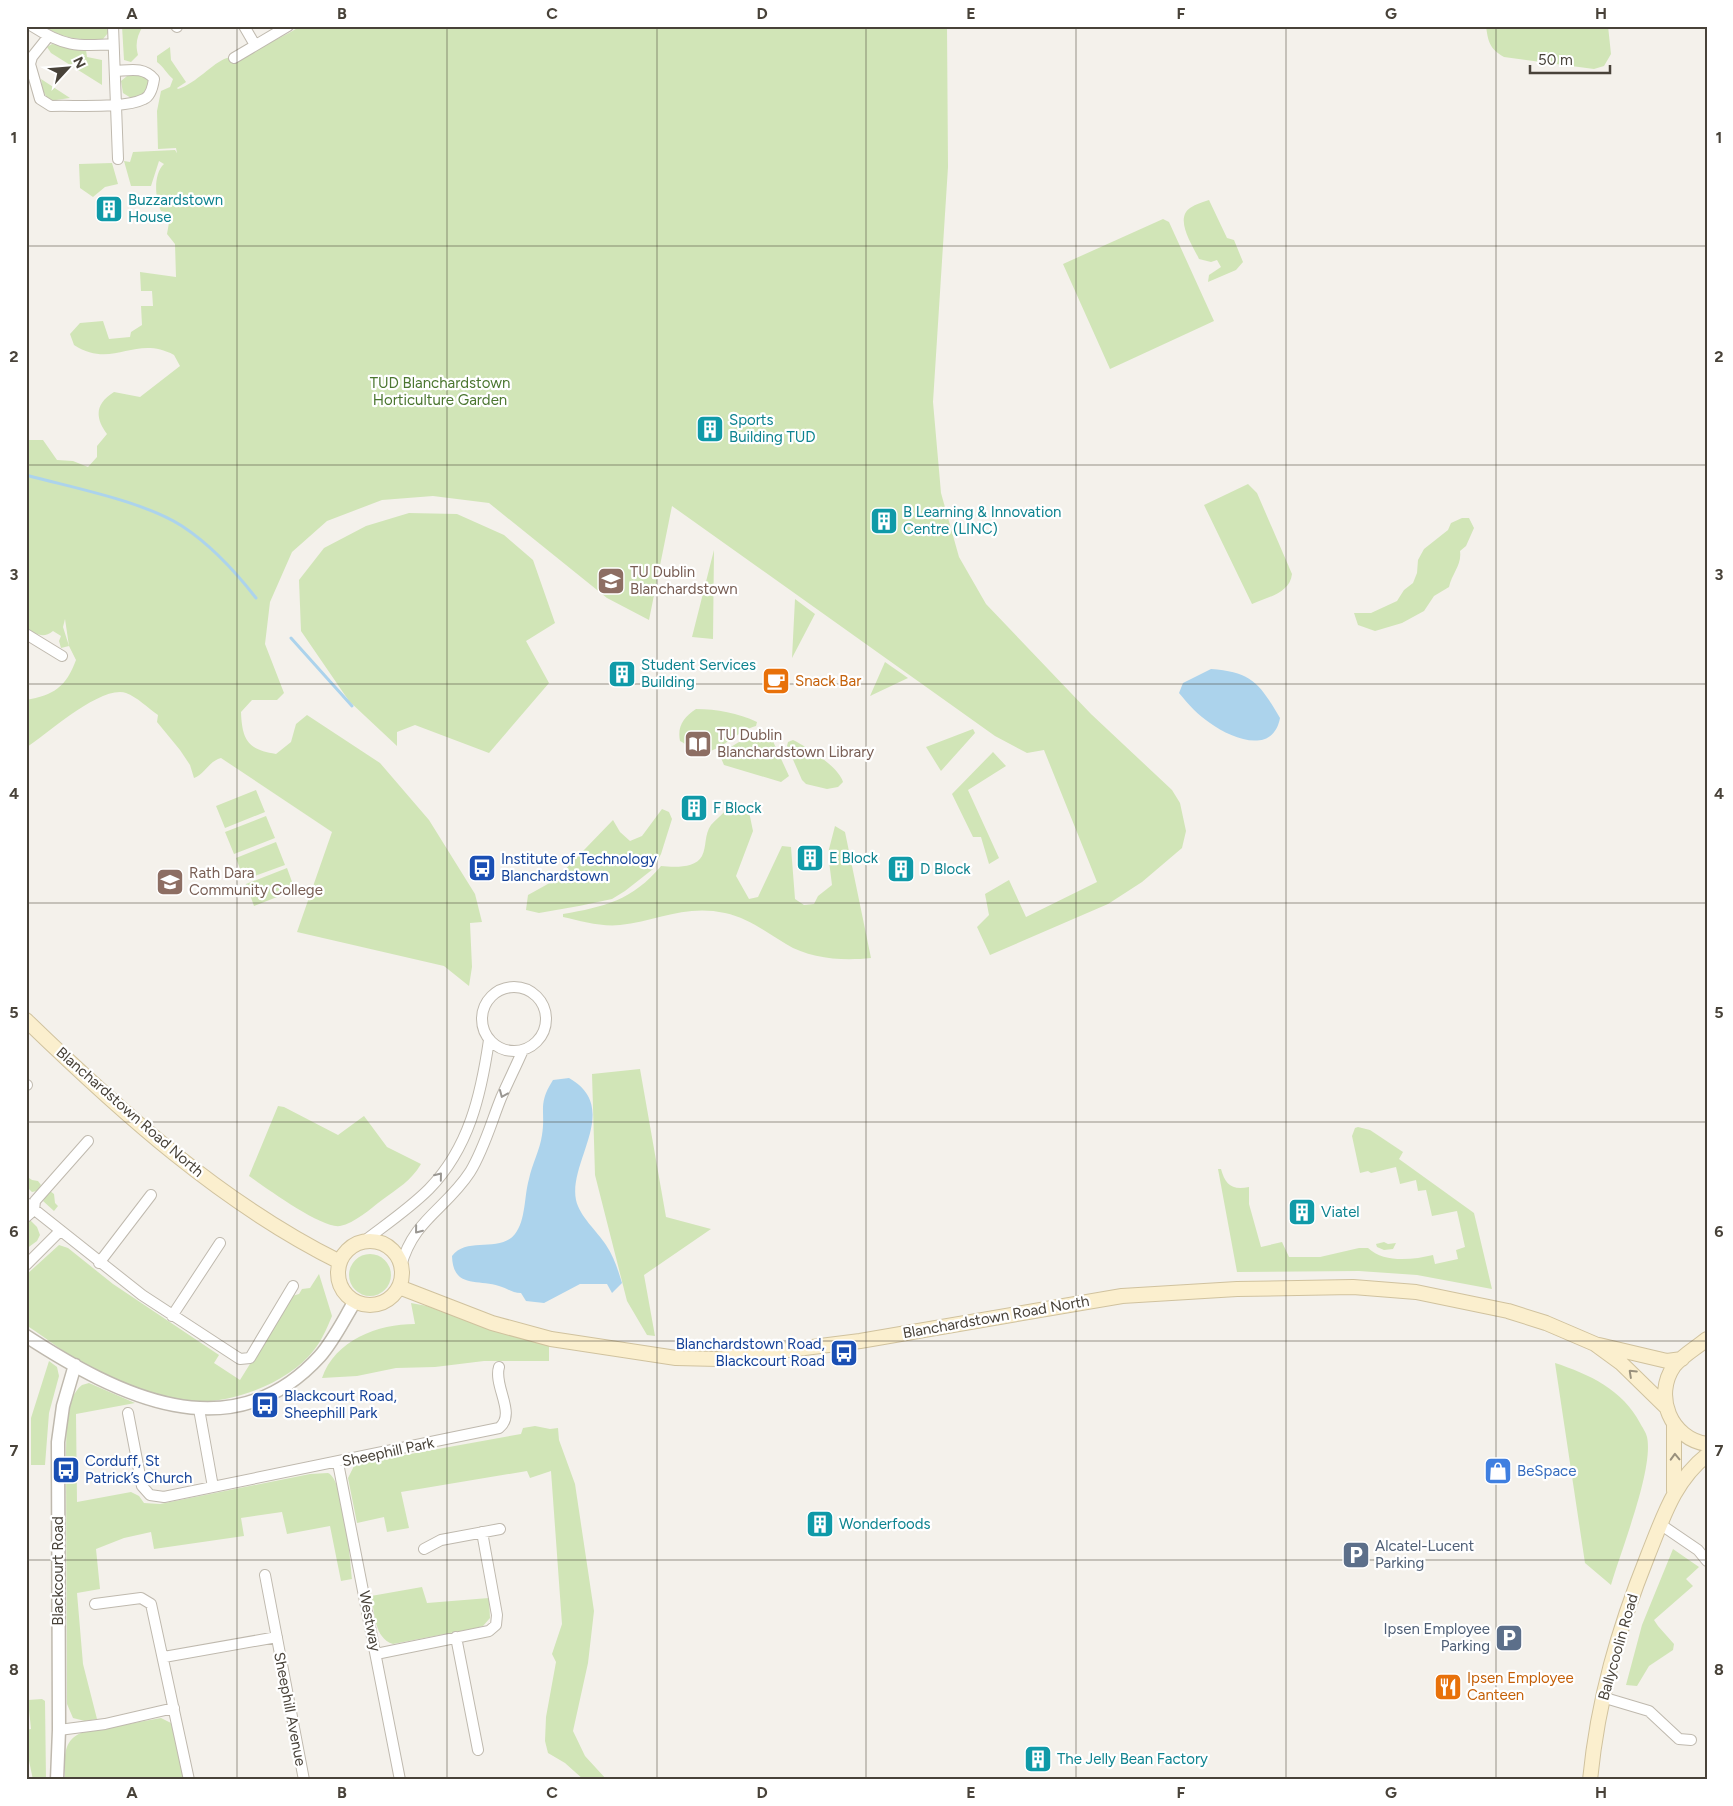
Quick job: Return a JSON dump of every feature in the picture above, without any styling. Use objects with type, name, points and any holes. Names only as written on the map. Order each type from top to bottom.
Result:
[{"type":"main road","name":"Blanchardstown Road North","points":[[26,1020],[159,1142],[194,1170],[272,1224],[340,1262]]},
{"type":"main road","points":[[363,1242],[382,1244],[391,1249],[401,1266],[402,1276],[399,1287],[384,1302],[374,1305],[355,1302],[339,1284],[338,1272],[340,1262],[345,1252],[363,1242]]},
{"type":"main road","name":"Blanchardstown Road North","points":[[399,1287],[492,1323],[551,1340],[676,1358],[718,1359],[770,1354],[1122,1296],[1237,1289],[1352,1287],[1416,1292],[1508,1311],[1546,1323],[1595,1344],[1667,1361],[1707,1348]]},
{"type":"main road","points":[[1707,1339],[1686,1355],[1669,1375],[1665,1386],[1666,1406],[1674,1424],[1686,1436],[1707,1444]]},
{"type":"main road","name":"Blanchardstown Road North","points":[[1595,1344],[1620,1363],[1666,1406]]},
{"type":"main road","name":"Ballycoolin Road","points":[[1674,1424],[1674,1491]]},
{"type":"main road","name":"Ballycoolin Road","points":[[1590,1780],[1602,1698],[1623,1618],[1674,1491],[1707,1455]]},
{"type":"street","points":[[32,26],[48,37],[72,45],[113,44]]},
{"type":"street","points":[[113,26],[113,44],[117,71],[118,158]]},
{"type":"street","points":[[244,26],[255,45]]},
{"type":"street","points":[[234,58],[288,26]]},
{"type":"street","points":[[48,37],[32,57],[30,64],[40,99],[51,106],[117,104],[145,99],[150,92],[154,79],[149,74],[140,70],[117,71]]},
{"type":"street","points":[[26,634],[62,656]]},
{"type":"street","points":[[509,986],[520,987],[537,996],[546,1013],[543,1033],[538,1041],[523,1050],[512,1051],[502,1049],[489,1040],[482,1025],[484,1004],[491,996],[509,986]]},
{"type":"street","points":[[363,1242],[428,1190],[457,1152],[474,1116],[483,1083],[489,1040]]},
{"type":"street","points":[[401,1266],[406,1247],[412,1236],[451,1196],[470,1171],[484,1145],[501,1099],[523,1050]]},
{"type":"street","points":[[26,1218],[30,1206],[88,1141]]},
{"type":"street","points":[[99,1263],[151,1195]]},
{"type":"street","points":[[30,1206],[99,1263],[172,1316],[240,1359],[250,1358],[292,1286]]},
{"type":"street","points":[[26,1265],[60,1231]]},
{"type":"street","points":[[172,1316],[220,1243]]},
{"type":"street","points":[[26,1336],[75,1365],[122,1389],[152,1401],[177,1407],[199,1409],[245,1402],[291,1382],[322,1354],[355,1302]]},
{"type":"street","name":"Blackcourt Road","points":[[57,1780],[59,1730],[58,1442],[63,1406],[75,1365]]},
{"type":"street","name":"Sheephill Park","points":[[128,1413],[141,1483],[146,1492],[155,1497],[164,1497],[338,1463],[499,1428],[505,1420],[506,1412],[497,1378],[499,1367]]},
{"type":"street","points":[[199,1409],[213,1487]]},
{"type":"street","name":"Westway","points":[[338,1463],[400,1780]]},
{"type":"street","points":[[1660,1524],[1698,1550],[1707,1561]]},
{"type":"street","points":[[424,1549],[441,1540],[500,1529]]},
{"type":"street","points":[[376,1654],[489,1631],[496,1625],[497,1615],[482,1532]]},
{"type":"street","name":"Sheephill Avenue","points":[[265,1575],[304,1780]]},
{"type":"street","points":[[95,1604],[142,1598],[149,1601],[154,1611],[189,1780]]},
{"type":"street","name":"Sheephill Avenue","points":[[164,1657],[277,1637]]},
{"type":"street","points":[[456,1637],[478,1750]]},
{"type":"street","points":[[1602,1698],[1650,1711],[1679,1739],[1691,1740]]},
{"type":"street","points":[[59,1730],[105,1724],[174,1708]]},
{"type":"green space","points":[[44,26],[108,26],[108,33],[103,39],[79,39],[58,34]]},
{"type":"green space","points":[[122,26],[143,26],[137,40],[138,55],[131,62],[124,60]]},
{"type":"green space","name":"TU Dublin Blanchardstown","points":[[301,26],[947,26],[948,167],[933,402],[941,493],[959,557],[986,604],[1091,714],[1172,790],[1180,803],[1186,831],[1182,848],[1142,882],[1108,904],[990,955],[977,927],[989,915],[985,894],[1009,880],[1026,917],[1097,882],[1044,750],[1027,753],[995,736],[672,506],[649,620],[607,598],[489,503],[433,496],[382,500],[327,521],[292,552],[270,602],[265,644],[284,693],[277,700],[252,700],[241,712],[243,730],[248,742],[253,746],[259,750],[276,754],[291,742],[296,724],[307,715],[380,763],[429,820],[475,894],[482,922],[470,923],[472,967],[469,986],[444,966],[297,932],[332,832],[221,758],[213,762],[194,778],[190,765],[157,722],[158,715],[130,695],[115,692],[89,703],[26,748],[26,700],[51,692],[58,688],[68,677],[76,660],[69,646],[61,648],[59,641],[61,636],[53,631],[43,635],[36,634],[26,628],[26,440],[43,440],[57,460],[73,461],[88,467],[97,457],[97,446],[107,434],[100,422],[99,416],[100,406],[103,401],[114,392],[140,397],[180,366],[174,355],[147,348],[112,354],[88,352],[74,345],[70,334],[80,323],[103,321],[109,339],[130,337],[131,332],[142,325],[141,306],[153,306],[152,291],[141,291],[140,272],[176,277],[175,244],[167,234],[170,217],[167,212],[161,211],[156,193],[158,174],[164,164],[159,161],[151,186],[131,186],[124,161],[130,162],[133,152],[175,150],[177,153],[176,148],[158,149],[157,111],[161,91],[170,87],[173,79],[157,62],[157,56],[170,47],[171,60],[186,82],[178,89],[192,82],[221,61],[265,45]],"holes":[[[65,619],[69,646],[63,627]]]},
{"type":"green space","points":[[1486,26],[1608,26],[1611,54],[1604,66],[1594,69],[1504,57],[1490,44]]},
{"type":"green space","points":[[52,44],[86,50],[87,57],[102,60],[102,85],[51,53],[47,47]]},
{"type":"green space","points":[[142,75],[151,80],[150,87],[141,97],[131,98],[123,93],[121,81],[127,76]]},
{"type":"green space","points":[[41,79],[70,98],[49,101],[43,91]]},
{"type":"green space","points":[[112,163],[118,184],[105,187],[93,197],[80,188],[79,164]]},
{"type":"green space","points":[[1209,200],[1227,238],[1234,240],[1243,262],[1236,270],[1208,282],[1209,275],[1221,267],[1217,260],[1211,262],[1199,259],[1186,233],[1184,219],[1190,208]]},
{"type":"green space","points":[[1163,219],[1169,222],[1214,321],[1110,369],[1063,264]]},
{"type":"green space","points":[[1248,484],[1257,493],[1292,574],[1287,586],[1283,590],[1252,604],[1204,505]]},
{"type":"green space","points":[[409,513],[457,514],[504,535],[533,560],[555,623],[526,641],[549,683],[489,753],[415,725],[397,732],[397,746],[349,701],[301,631],[299,580],[324,548],[366,526]]},
{"type":"green space","points":[[1462,518],[1469,518],[1474,528],[1466,546],[1460,551],[1460,561],[1449,587],[1434,596],[1424,611],[1402,623],[1375,631],[1358,625],[1354,613],[1371,613],[1397,601],[1404,590],[1413,583],[1417,573],[1418,560],[1424,549],[1448,530],[1451,523]]},
{"type":"green space","points":[[714,550],[713,639],[692,637]]},
{"type":"green space","points":[[795,599],[815,614],[792,658]]},
{"type":"green space","points":[[885,662],[908,678],[870,696]]},
{"type":"green space","points":[[696,709],[727,712],[757,722],[756,726],[742,732],[721,746],[708,752],[699,752],[680,741],[679,736],[682,722]]},
{"type":"green space","points":[[973,729],[975,733],[941,771],[926,747]]},
{"type":"green space","points":[[759,734],[771,737],[789,776],[781,782],[724,765],[721,758],[728,749],[743,740]]},
{"type":"green space","points":[[793,740],[814,752],[829,764],[843,782],[838,787],[827,789],[806,784],[802,780],[787,746],[788,742]]},
{"type":"green space","points":[[993,752],[1006,766],[968,790],[999,858],[989,864],[981,837],[973,837],[952,794]]},
{"type":"green space","points":[[256,790],[265,812],[225,828],[216,806]]},
{"type":"green space","points":[[727,801],[748,807],[753,831],[736,876],[749,899],[758,897],[782,846],[791,847],[795,899],[804,905],[814,904],[818,896],[832,885],[828,853],[835,826],[845,832],[871,958],[838,959],[805,953],[741,918],[711,911],[684,912],[620,925],[591,923],[563,917],[563,914],[605,905],[617,900],[640,887],[661,866],[683,866],[699,860],[704,852],[709,829],[725,811],[724,802]]},
{"type":"green space","points":[[662,809],[669,812],[672,819],[661,854],[653,869],[625,891],[612,899],[579,906],[539,913],[526,910],[528,895],[555,880],[613,820],[620,832],[630,841],[642,836]]},
{"type":"green space","points":[[266,816],[275,838],[234,854],[225,832]]},
{"type":"green space","points":[[276,842],[285,865],[244,880],[236,858]]},
{"type":"green space","points":[[287,868],[295,890],[254,906],[246,884]]},
{"type":"green space","points":[[640,1069],[666,1217],[711,1229],[644,1275],[655,1336],[647,1335],[627,1301],[595,1175],[592,1074]]},
{"type":"green space","points":[[278,1106],[284,1107],[338,1135],[364,1116],[387,1147],[421,1164],[404,1184],[357,1219],[340,1226],[321,1221],[294,1207],[249,1176]]},
{"type":"green space","points":[[1355,1128],[1370,1130],[1403,1152],[1399,1159],[1474,1213],[1492,1289],[1417,1275],[1359,1271],[1237,1272],[1218,1169],[1221,1169],[1230,1185],[1238,1188],[1249,1187],[1249,1204],[1261,1247],[1282,1242],[1289,1257],[1320,1257],[1359,1248],[1368,1248],[1382,1256],[1399,1259],[1433,1255],[1435,1264],[1458,1259],[1456,1250],[1465,1247],[1457,1211],[1432,1216],[1426,1190],[1418,1191],[1416,1180],[1400,1184],[1396,1167],[1371,1173],[1368,1171],[1360,1173],[1352,1136]]},
{"type":"green space","points":[[26,1176],[38,1181],[41,1185],[37,1191],[32,1192],[26,1186]]},
{"type":"green space","points":[[50,1191],[54,1194],[55,1203],[58,1206],[54,1211],[43,1201]]},
{"type":"green space","points":[[29,1219],[37,1227],[40,1235],[37,1241],[26,1249],[26,1222]]},
{"type":"green space","points":[[1384,1242],[1388,1244],[1396,1243],[1393,1249],[1384,1250],[1377,1247],[1376,1244]]},
{"type":"green space","points":[[59,1245],[68,1248],[113,1284],[219,1355],[214,1363],[240,1380],[292,1296],[299,1294],[302,1289],[310,1288],[319,1274],[332,1316],[314,1350],[303,1362],[275,1381],[241,1395],[224,1399],[191,1401],[168,1397],[130,1385],[97,1371],[26,1325],[26,1275]]},
{"type":"green space","points":[[370,1254],[385,1260],[391,1275],[385,1290],[370,1296],[355,1290],[349,1275],[355,1260]]},
{"type":"green space","points":[[411,1303],[427,1306],[484,1327],[549,1346],[549,1361],[484,1361],[435,1367],[396,1368],[357,1376],[322,1378],[328,1365],[337,1354],[347,1344],[359,1337],[387,1327],[415,1324]]},
{"type":"green space","points":[[49,1361],[57,1367],[59,1376],[49,1413],[45,1465],[31,1465],[31,1418]]},
{"type":"green space","points":[[1555,1363],[1580,1372],[1615,1392],[1633,1411],[1647,1437],[1646,1469],[1611,1585],[1585,1563]]},
{"type":"green space","points":[[89,1383],[135,1403],[76,1414],[77,1502],[131,1492],[139,1496],[144,1503],[160,1504],[310,1474],[328,1473],[334,1478],[342,1504],[352,1579],[341,1581],[330,1526],[287,1534],[282,1512],[241,1518],[244,1536],[154,1549],[151,1532],[124,1538],[96,1549],[100,1589],[77,1593],[83,1664],[97,1719],[85,1721],[73,1718],[67,1704],[66,1455],[69,1408],[76,1391],[82,1385]]},
{"type":"green space","points":[[535,1426],[550,1429],[558,1428],[559,1440],[575,1484],[594,1611],[588,1663],[573,1731],[585,1756],[607,1780],[584,1780],[565,1763],[548,1753],[545,1741],[546,1717],[556,1662],[552,1654],[562,1624],[551,1471],[530,1478],[527,1471],[401,1492],[409,1528],[387,1532],[384,1517],[357,1523],[348,1478],[354,1466],[366,1462],[521,1434],[523,1428]]},
{"type":"green space","points":[[1673,1549],[1699,1567],[1686,1579],[1693,1586],[1654,1620],[1674,1644],[1673,1650],[1649,1666],[1637,1686],[1626,1685],[1642,1625]]},
{"type":"green space","points":[[422,1587],[427,1603],[489,1598],[490,1618],[483,1626],[476,1628],[393,1644],[387,1641],[376,1624],[371,1596]]},
{"type":"green space","points":[[42,1699],[45,1701],[46,1780],[33,1780],[26,1746],[26,1730],[31,1729],[28,1700]]},
{"type":"green space","points":[[161,1718],[171,1723],[184,1780],[65,1780],[66,1751],[71,1740],[77,1735],[84,1732]]},
{"type":"water","points":[[1211,669],[1236,673],[1246,677],[1267,696],[1280,718],[1276,729],[1269,737],[1261,740],[1251,740],[1229,734],[1206,720],[1182,697],[1179,693],[1183,683]]},
{"type":"water","points":[[569,1078],[584,1090],[591,1104],[592,1120],[579,1169],[576,1200],[585,1218],[609,1250],[622,1283],[612,1293],[607,1284],[580,1284],[544,1303],[526,1301],[521,1293],[462,1278],[457,1274],[453,1266],[452,1256],[458,1250],[466,1247],[501,1243],[509,1240],[519,1228],[530,1173],[541,1141],[545,1096],[553,1080]]},
{"type":"waterway","points":[[26,475],[128,502],[166,517],[193,533],[213,550],[256,598]]},
{"type":"waterway","points":[[291,638],[352,706]]},
{"type":"place","name":"Buzzardstown House","points":[[109,209]]},
{"type":"place","name":"Sports Building TUD","points":[[710,429]]},
{"type":"place","name":"B Learning & Innovation Centre (LINC)","points":[[884,521]]},
{"type":"place","name":"TU Dublin Blanchardstown","points":[[611,581]]},
{"type":"place","name":"Student Services Building","points":[[622,674]]},
{"type":"place","name":"Snack Bar","points":[[776,681]]},
{"type":"place","name":"TU Dublin Blanchardstown Library","points":[[698,744]]},
{"type":"place","name":"F Block","points":[[694,808]]},
{"type":"place","name":"E Block","points":[[810,858]]},
{"type":"place","name":"Institute of Technology Blanchardstown","points":[[482,868]]},
{"type":"place","name":"D Block","points":[[901,869]]},
{"type":"place","name":"Rath Dara Community College","points":[[170,882]]},
{"type":"place","name":"Viatel","points":[[1302,1212]]},
{"type":"place","name":"Blanchardstown Road, Blackcourt Road","points":[[844,1353]]},
{"type":"place","name":"Blackcourt Road, Sheephill Park","points":[[265,1405]]},
{"type":"place","name":"Corduff, St Patrick’s Church","points":[[66,1470]]},
{"type":"place","name":"BeSpace","points":[[1498,1471]]},
{"type":"place","name":"Wonderfoods","points":[[820,1524]]},
{"type":"place","name":"Alcatel-Lucent Parking","points":[[1356,1555]]},
{"type":"place","name":"Ipsen Employee Parking","points":[[1509,1638]]},
{"type":"place","name":"Ipsen Employee Canteen","points":[[1448,1687]]},
{"type":"place","name":"The Jelly Bean Factory","points":[[1038,1759]]},
{"type":"park label","name":"TUD Blanchardstown Horticulture Garden","points":[[440,392]]}]
